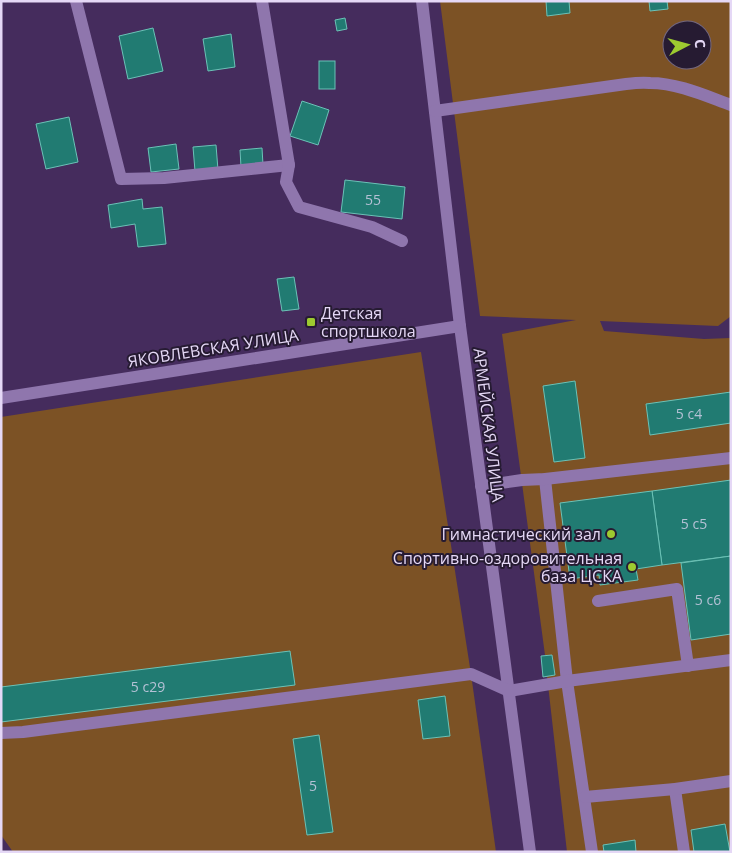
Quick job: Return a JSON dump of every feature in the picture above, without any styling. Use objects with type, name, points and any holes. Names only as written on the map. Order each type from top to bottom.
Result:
[{"type":"street","points":[[76,1],[121,179],[164,178],[289,165]]},
{"type":"street","points":[[262,1],[289,165],[286,182],[299,207],[372,226],[402,241]]},
{"type":"street","name":"АРМЕЙСКАЯ УЛИЦА","points":[[422,1],[460,326],[530,852]]},
{"type":"street","points":[[435,111],[650,82],[703,95],[731,106]]},
{"type":"street","name":"ЯКОВЛЕВСКАЯ УЛИЦА","points":[[1,398],[460,326]]},
{"type":"street","points":[[481,486],[731,458]]},
{"type":"street","points":[[545,479],[567,681],[592,852]]},
{"type":"street","points":[[598,600],[677,589],[688,666]]},
{"type":"street","points":[[1,733],[23,732],[471,674],[508,691],[567,681],[731,660]]},
{"type":"street","points":[[585,797],[675,789],[731,781]]},
{"type":"street","points":[[675,789],[684,852]]},
{"type":"shaded area","points":[[440,1],[731,1],[731,316],[718,326],[600,321],[604,331],[704,339],[731,338],[731,852],[567,852],[547,676],[555,675],[552,655],[545,655],[502,334],[576,320],[480,316]]},
{"type":"shaded area","points":[[421,352],[471,674],[496,852],[13,852],[1,835],[1,417]]},
{"type":"building","points":[[546,1],[569,1],[570,13],[547,16]]},
{"type":"building","points":[[649,1],[667,1],[668,9],[650,11]]},
{"type":"building","points":[[345,18],[347,29],[337,31],[335,20]]},
{"type":"building","points":[[153,28],[163,71],[128,79],[119,36]]},
{"type":"building","points":[[231,34],[235,67],[208,71],[203,39]]},
{"type":"building","points":[[319,61],[335,61],[335,89],[319,89]]},
{"type":"building","points":[[302,101],[329,110],[318,145],[290,136]]},
{"type":"building","points":[[69,117],[78,162],[46,169],[36,124]]},
{"type":"building","points":[[176,144],[179,169],[151,172],[148,148]]},
{"type":"building","points":[[216,145],[218,170],[195,171],[193,147]]},
{"type":"building","points":[[262,148],[263,165],[241,167],[240,150]]},
{"type":"building","points":[[345,180],[405,187],[402,219],[341,212]]},
{"type":"building","points":[[142,199],[143,209],[162,207],[166,244],[138,247],[135,224],[111,228],[108,205]]},
{"type":"building","points":[[294,277],[299,309],[282,311],[277,279]]},
{"type":"building","points":[[575,381],[585,458],[554,462],[543,386]]},
{"type":"building","points":[[731,392],[731,423],[650,435],[646,404]]},
{"type":"building","points":[[731,480],[731,556],[662,565],[652,491]]},
{"type":"building","name":"Гимнастический зал","points":[[652,491],[662,565],[636,569],[638,580],[600,585],[599,575],[570,579],[560,503]]},
{"type":"building","points":[[731,556],[731,634],[691,640],[681,563]]},
{"type":"building","points":[[290,651],[295,685],[1,722],[1,687]]},
{"type":"building","points":[[552,655],[555,675],[543,677],[541,656]]},
{"type":"building","points":[[445,696],[450,736],[423,739],[418,700]]},
{"type":"building","points":[[319,735],[333,832],[307,835],[293,739]]},
{"type":"building","points":[[725,824],[730,852],[694,852],[691,830]]},
{"type":"building","points":[[635,840],[636,852],[604,852],[603,845]]},
{"type":"place","name":"Детская спортшкола","points":[[311,322]]},
{"type":"place","name":"Гимнастический зал","points":[[611,534]]},
{"type":"place","name":"Спортивно-оздоровительная база ЦСКА","points":[[632,567]]}]
